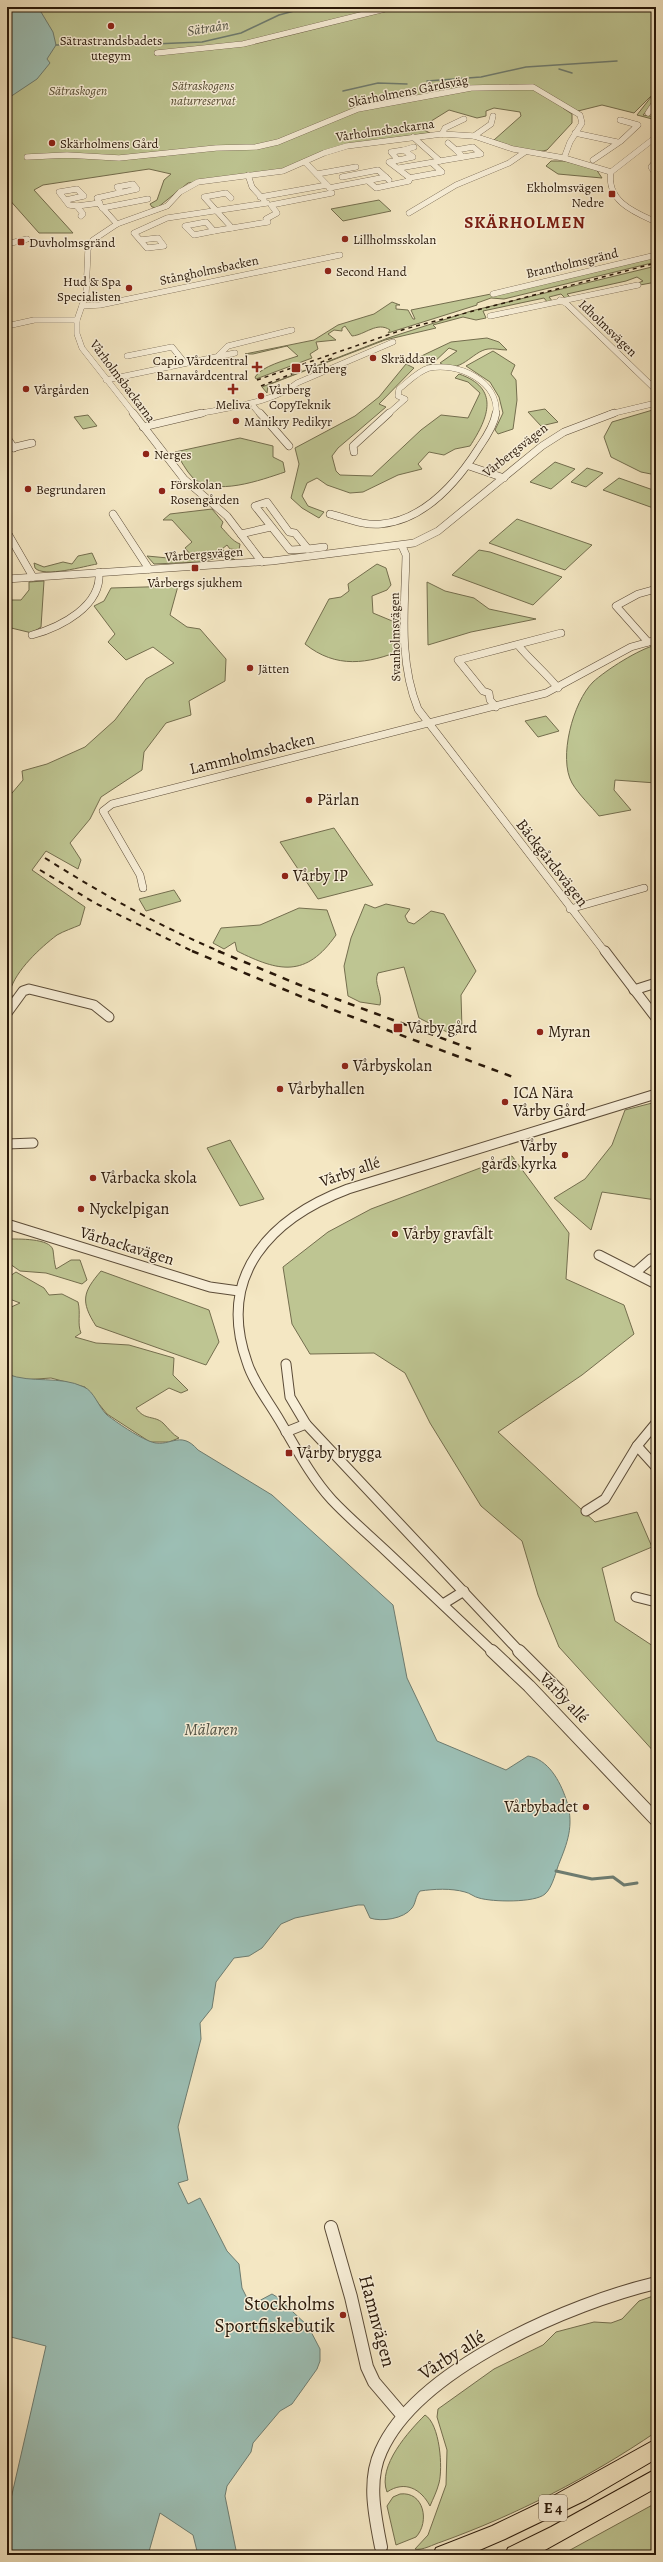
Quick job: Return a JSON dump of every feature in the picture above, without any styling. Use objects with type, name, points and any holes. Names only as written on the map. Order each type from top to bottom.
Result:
[{"type":"highway","name":"E 4","points":[[443,2555],[487,2539],[547,2511],[621,2471],[656,2448]]},
{"type":"highway","name":"E 4","points":[[515,2555],[558,2534],[656,2478]]},
{"type":"street","points":[[157,53],[243,44],[393,7]]},
{"type":"street","name":"Skärholmens Gårdsväg","points":[[27,157],[67,155],[119,158],[216,148],[256,147],[278,142],[358,109],[471,88],[533,87],[578,113],[582,123],[575,133]]},
{"type":"street","points":[[648,113],[656,102]]},
{"type":"street","points":[[474,136],[491,124],[493,116]]},
{"type":"street","points":[[442,134],[445,128],[464,118]]},
{"type":"street","points":[[593,160],[638,125],[620,120]]},
{"type":"street","points":[[564,158],[575,133],[617,142]]},
{"type":"street","name":"Vårholmsbackarna","points":[[262,562],[222,510],[184,479],[82,348],[77,334],[77,320],[86,294],[90,243],[103,231],[117,224],[167,206],[180,192],[193,184],[283,171],[339,148],[413,137],[442,134],[474,136],[524,152],[564,158],[611,172]]},
{"type":"street","points":[[413,137],[440,161]]},
{"type":"street","points":[[656,137],[611,172],[608,187],[615,197],[632,210],[656,222]]},
{"type":"street","points":[[448,143],[463,157]]},
{"type":"street","points":[[398,160],[389,150],[404,150],[414,147]]},
{"type":"street","points":[[398,168],[482,155],[473,147],[456,150]]},
{"type":"street","points":[[404,150],[413,157],[389,162],[409,178]]},
{"type":"street","points":[[409,213],[457,184],[509,164],[524,152]]},
{"type":"street","points":[[656,161],[651,167],[656,175]]},
{"type":"street","points":[[306,162],[330,189]]},
{"type":"street","points":[[368,181],[376,188],[409,181],[409,178],[442,172],[432,163]]},
{"type":"street","points":[[317,174],[354,165],[362,173]]},
{"type":"street","points":[[336,170],[349,184]]},
{"type":"street","points":[[342,177],[378,170],[393,185]]},
{"type":"street","points":[[214,232],[270,223],[266,220],[277,213],[252,188],[248,175]]},
{"type":"street","points":[[140,240],[135,232],[165,218],[220,214],[269,205],[349,184],[386,178]]},
{"type":"street","points":[[260,197],[330,189]]},
{"type":"street","points":[[117,224],[101,205],[98,197],[121,192]]},
{"type":"street","points":[[66,200],[69,205],[77,206],[101,205],[148,199]]},
{"type":"street","points":[[209,202],[232,228]]},
{"type":"street","points":[[77,206],[83,214],[81,216]]},
{"type":"street","points":[[7,244],[27,239]]},
{"type":"street","name":"Stångholmsbacken","points":[[82,306],[100,305],[340,255]]},
{"type":"street","name":"Brantholmsgränd","points":[[493,294],[520,286],[656,255]]},
{"type":"street","name":"Idholmsvägen","points":[[490,316],[558,299],[638,285]]},
{"type":"street","name":"Idholmsvägen","points":[[558,299],[572,308],[656,390]]},
{"type":"street","points":[[7,326],[42,320],[77,320]]},
{"type":"street","points":[[219,355],[228,346],[292,330]]},
{"type":"street","points":[[142,427],[272,397],[288,391],[297,383],[393,342]]},
{"type":"street","points":[[127,356],[172,347],[185,363]]},
{"type":"street","points":[[106,380],[219,355],[236,353]]},
{"type":"street","points":[[330,514],[370,523],[393,522],[412,515],[430,504],[469,466],[495,420],[497,412],[495,397],[481,381],[450,367],[422,372],[399,389],[398,396],[405,399],[353,446],[354,452]]},
{"type":"street","name":"Vårbergsvägen","points":[[502,477],[538,445],[570,425],[604,412],[656,400]]},
{"type":"street","name":"Vårbergsvägen","points":[[7,579],[262,562],[402,546],[434,530],[542,446],[574,427],[607,415],[656,403]]},
{"type":"street","points":[[254,407],[289,446]]},
{"type":"street","points":[[7,438],[10,448],[32,443]]},
{"type":"street","points":[[469,466],[502,477]]},
{"type":"street","points":[[308,549],[295,533],[289,532],[267,502],[255,504],[290,550],[308,549],[324,547]]},
{"type":"street","points":[[113,514],[149,569]]},
{"type":"street","points":[[241,534],[271,527]]},
{"type":"street","points":[[7,532],[33,577]]},
{"type":"street","name":"Svanholmsvägen","points":[[402,546],[406,555],[408,686],[415,704],[428,723]]},
{"type":"street","points":[[32,635],[82,610],[92,601],[100,584],[99,572]]},
{"type":"street","points":[[648,642],[616,606],[638,594],[656,590]]},
{"type":"street","points":[[496,707],[490,700],[489,693],[483,691],[458,660],[561,633]]},
{"type":"street","name":"Lammholmsbacken","points":[[143,888],[140,876],[103,812],[112,804],[496,707],[558,688],[631,647],[656,640]]},
{"type":"street","points":[[518,645],[536,666],[544,669],[558,688]]},
{"type":"street","name":"Bäckgårdsvägen","points":[[428,723],[570,909],[656,1018]]},
{"type":"street","points":[[570,909],[644,888]]},
{"type":"street","points":[[634,990],[656,983]]},
{"type":"street","points":[[7,1013],[23,991],[29,989],[94,1005],[109,1017]]},
{"type":"street","name":"Vårby allé","points":[[656,1094],[348,1189],[309,1206],[267,1240],[246,1273],[239,1291],[237,1309],[239,1344],[247,1364],[318,1484],[332,1500],[529,1686],[656,1820]]},
{"type":"street","points":[[7,1144],[33,1143]]},
{"type":"street","name":"Vårbackavägen","points":[[7,1224],[210,1286],[239,1291]]},
{"type":"street","points":[[599,1255],[636,1272],[656,1284]]},
{"type":"street","points":[[636,1272],[651,1259],[656,1258]]},
{"type":"street","name":"Vårby allé","points":[[286,1364],[289,1395],[296,1411],[306,1424],[543,1677],[561,1693]]},
{"type":"street","points":[[586,1511],[605,1499],[637,1446],[656,1423]]},
{"type":"street","points":[[286,1432],[306,1424]]},
{"type":"street","points":[[637,1446],[656,1467]]},
{"type":"street","points":[[443,1604],[464,1591]]},
{"type":"street","points":[[636,1597],[656,1602]]},
{"type":"street","name":"Hamnvägen","points":[[331,2227],[351,2297],[368,2367],[374,2382],[403,2416]]},
{"type":"street","name":"Vårby allé","points":[[381,2547],[373,2497],[375,2468],[385,2442],[403,2416],[434,2388],[563,2312],[619,2291],[656,2283]]},
{"type":"green space","name":"Sätraskogen","points":[[7,7],[656,7],[656,91],[634,113],[602,105],[578,111],[563,108],[572,114],[572,123],[547,150],[541,151],[527,151],[494,140],[521,116],[520,112],[494,108],[486,111],[486,116],[477,118],[449,110],[420,128],[430,133],[355,143],[288,168],[188,183],[157,208],[152,207],[150,204],[157,200],[164,180],[171,174],[149,169],[43,185],[34,190],[73,233],[39,233],[7,197]]},
{"type":"green space","points":[[651,97],[656,100],[643,115],[656,117],[656,120],[637,115]]},
{"type":"green space","points":[[551,161],[565,161],[596,169],[602,178],[558,174],[546,166]]},
{"type":"green space","points":[[379,200],[391,211],[343,221],[331,209]]},
{"type":"green space","points":[[656,256],[656,262],[504,299],[491,298],[477,303],[477,305],[388,333],[390,330],[380,327],[352,336],[345,326],[342,328],[342,331],[334,330],[328,334],[336,340],[316,342],[318,349],[310,354],[312,358],[256,379],[255,377],[258,373],[263,370],[298,356],[287,346],[253,354],[245,354],[314,340],[338,325],[374,314],[392,302],[400,305],[396,305],[396,309],[408,310],[413,319],[415,319],[411,310],[491,294]]},
{"type":"green space","points":[[656,266],[656,282],[640,285],[638,283],[643,281],[637,277],[626,281],[567,294],[571,298],[566,299],[561,294],[549,297],[553,302],[548,303],[544,298],[483,311],[486,318],[476,320],[463,317],[433,325],[436,328],[385,340],[268,385],[267,393],[262,387],[388,338],[471,311]]},
{"type":"green space","points":[[487,338],[499,342],[507,350],[490,349],[482,351],[466,362],[454,367],[440,363],[457,351],[449,348],[431,365],[413,360],[451,342]]},
{"type":"green space","points":[[493,351],[515,365],[511,374],[516,380],[517,400],[513,429],[498,434],[495,430],[503,413],[499,397],[490,382],[466,366]]},
{"type":"green space","points":[[406,364],[414,368],[379,404],[386,407],[338,448],[332,456],[336,471],[340,475],[372,476],[421,430],[441,415],[468,418],[480,393],[468,382],[455,378],[459,374],[472,380],[481,387],[486,395],[486,414],[477,435],[470,446],[455,449],[444,455],[429,452],[418,464],[422,469],[398,475],[363,492],[350,493],[327,485],[317,478],[307,483],[302,496],[308,506],[324,512],[319,518],[302,508],[291,498],[299,464],[295,448],[355,416],[379,397]]},
{"type":"green space","points":[[545,409],[558,422],[541,426],[528,412]]},
{"type":"green space","points":[[656,409],[656,475],[641,472],[611,457],[604,437],[612,422]]},
{"type":"green space","points":[[88,415],[97,426],[83,429],[74,417]]},
{"type":"green space","points":[[240,438],[273,446],[273,457],[283,462],[285,472],[264,479],[225,487],[202,484],[193,478],[175,452]]},
{"type":"green space","points":[[555,462],[575,469],[551,489],[530,482]]},
{"type":"green space","points":[[587,468],[603,473],[586,487],[571,482]]},
{"type":"green space","points":[[619,478],[656,491],[656,509],[603,490]]},
{"type":"green space","points":[[212,509],[223,522],[221,527],[232,539],[240,544],[239,550],[230,549],[227,545],[222,549],[235,560],[222,557],[200,562],[154,564],[147,556],[168,558],[168,554],[172,554],[195,560],[185,548],[192,542],[172,520],[163,520],[170,514]]},
{"type":"green space","points":[[517,519],[592,545],[565,570],[489,543]]},
{"type":"green space","points":[[479,550],[490,552],[562,577],[533,605],[452,575]]},
{"type":"green space","points":[[92,553],[97,564],[55,572],[40,571],[35,568],[34,563],[44,567],[63,562],[72,564],[78,556]]},
{"type":"green space","points":[[377,564],[386,568],[391,585],[387,590],[372,596],[373,613],[397,623],[402,650],[365,661],[352,662],[340,661],[328,657],[305,644],[329,599],[341,597],[349,591],[348,584]]},
{"type":"green space","points":[[44,581],[41,627],[32,633],[7,627],[7,600],[21,600],[29,590],[29,582]]},
{"type":"green space","points":[[427,582],[445,591],[474,598],[489,609],[536,619],[471,632],[428,645]]},
{"type":"green space","points":[[178,586],[170,615],[187,627],[200,629],[226,659],[225,681],[189,701],[191,715],[166,723],[144,752],[142,770],[101,797],[90,819],[70,843],[81,860],[78,869],[46,851],[32,870],[85,907],[80,925],[57,935],[43,946],[23,967],[17,975],[10,991],[14,1000],[7,1007],[7,799],[23,780],[22,771],[47,764],[85,747],[115,720],[146,679],[174,663],[153,647],[126,660],[108,642],[115,634],[94,606],[104,601],[111,588]]},
{"type":"green space","points":[[656,645],[656,783],[615,780],[614,790],[631,810],[599,816],[572,783],[568,772],[567,745],[574,716],[579,703],[593,682],[623,660]]},
{"type":"green space","points":[[546,716],[559,731],[538,737],[525,721]]},
{"type":"green space","points":[[334,828],[373,885],[318,899],[280,842]]},
{"type":"green space","points":[[174,890],[181,901],[146,911],[139,899]]},
{"type":"green space","points":[[365,904],[375,908],[386,904],[410,909],[405,916],[408,922],[414,924],[431,911],[444,914],[476,971],[461,995],[462,1029],[455,1036],[419,1018],[404,967],[378,973],[377,981],[381,1001],[380,1005],[360,1002],[348,996],[344,966],[351,938]]},
{"type":"green space","points":[[299,908],[327,910],[336,935],[325,949],[314,959],[303,964],[291,967],[279,967],[252,958],[237,951],[235,942],[224,949],[213,943],[221,928],[260,925]]},
{"type":"green space","points":[[656,1102],[656,1200],[602,1192],[591,1230],[554,1198],[585,1179],[612,1145],[625,1110]]},
{"type":"green space","points":[[230,1140],[264,1199],[240,1206],[207,1148]]},
{"type":"green space","points":[[512,1156],[569,1233],[566,1279],[624,1305],[634,1334],[582,1375],[498,1432],[595,1522],[637,1512],[652,1547],[602,1568],[615,1621],[656,1648],[656,1754],[559,1647],[538,1595],[522,1541],[481,1506],[430,1423],[405,1373],[374,1353],[310,1354],[292,1324],[283,1267],[328,1232],[371,1209]]},
{"type":"green space","points":[[7,1239],[40,1241],[51,1246],[56,1269],[71,1260],[80,1260],[87,1280],[82,1284],[46,1273],[20,1271],[10,1264],[7,1265]]},
{"type":"green space","points":[[101,1271],[209,1310],[219,1342],[206,1365],[96,1326],[88,1310],[86,1297],[90,1285]]},
{"type":"green space","points":[[16,1272],[44,1288],[49,1295],[62,1294],[78,1302],[79,1326],[81,1333],[75,1337],[96,1343],[129,1345],[174,1358],[173,1375],[188,1390],[181,1393],[169,1388],[136,1408],[143,1415],[163,1423],[179,1438],[169,1442],[150,1442],[107,1414],[85,1387],[51,1378],[22,1380],[7,1374],[7,1309],[20,1303],[7,1298],[7,1278]]},
{"type":"green space","points":[[656,2295],[656,2432],[631,2449],[552,2494],[497,2520],[424,2548],[415,2549],[428,2535],[446,2485],[447,2450],[437,2417],[438,2409],[494,2369],[543,2345],[556,2332],[594,2322],[611,2323],[622,2319],[639,2301]]},
{"type":"green space","points":[[425,2415],[434,2427],[439,2447],[441,2467],[439,2483],[430,2506],[422,2495],[412,2488],[400,2487],[394,2488],[387,2492],[385,2482],[386,2471],[390,2460],[403,2440]]},
{"type":"green space","points":[[400,2494],[408,2494],[415,2497],[419,2502],[422,2509],[423,2524],[416,2537],[396,2545],[387,2506],[393,2497]]},
{"type":"green space","points":[[656,2503],[656,2547],[650,2555],[561,2555]]},
{"type":"water","points":[[7,7],[38,7],[53,32],[56,45],[47,59],[50,63],[37,79],[7,99]]},
{"type":"water","name":"Mälaren","points":[[7,1374],[26,1379],[65,1381],[84,1387],[91,1392],[107,1415],[138,1436],[156,1443],[179,1440],[185,1441],[272,1495],[393,1605],[407,1678],[437,1741],[506,1770],[528,1756],[542,1761],[557,1778],[570,1815],[568,1838],[559,1865],[548,1891],[540,1897],[513,1901],[493,1900],[448,1889],[431,1890],[420,1891],[413,1906],[408,1912],[392,1919],[380,1920],[370,1918],[364,1905],[295,1918],[281,1924],[262,1948],[249,1956],[234,1958],[216,1982],[212,2008],[200,2023],[201,2039],[178,2127],[188,2180],[178,2183],[188,2204],[200,2198],[227,2251],[239,2264],[242,2288],[248,2300],[255,2303],[272,2294],[277,2297],[308,2326],[320,2349],[320,2361],[317,2369],[292,2404],[280,2411],[253,2443],[251,2452],[227,2486],[225,2496],[237,2555],[198,2555],[193,2535],[160,2513],[148,2555],[7,2555],[7,2516],[46,2346],[7,2336]]},
{"type":"waterway","name":"Sätraån","points":[[129,45],[202,42],[241,33],[279,15],[309,7]]},
{"type":"waterway","name":"Sätraån","points":[[56,45],[123,45]]},
{"type":"waterway","points":[[427,81],[481,77],[526,67],[617,61]]},
{"type":"waterway","points":[[559,69],[572,73]]},
{"type":"waterway","points":[[343,91],[378,83],[407,84]]},
{"type":"waterway","points":[[556,1871],[592,1879],[613,1877],[624,1885],[637,1883]]},
{"type":"tunnel","points":[[381,2547],[383,2555]]},
{"type":"railway","points":[[257,380],[405,329],[656,263]]},
{"type":"railway","points":[[261,386],[332,358]]},
{"type":"railway","points":[[45,858],[131,909],[221,952]]},
{"type":"railway","points":[[40,870],[95,903],[194,952]]},
{"type":"railway","points":[[192,951],[331,1009],[513,1077]]},
{"type":"railway","points":[[218,951],[307,988],[471,1049]]},
{"type":"place","name":"Sätrastrandsbadets utegym","points":[[111,26]]},
{"type":"place","name":"Skärholmens Gård","points":[[52,143]]},
{"type":"place","name":"Ekholmsvägen Nedre","points":[[612,194]]},
{"type":"place","name":"Lillholmsskolan","points":[[345,239]]},
{"type":"place","name":"Duvholmsgränd","points":[[21,242]]},
{"type":"place","name":"Second Hand","points":[[328,271]]},
{"type":"place","name":"Hud & Spa Specialisten","points":[[129,288]]},
{"type":"place","name":"Skräddare","points":[[373,358]]},
{"type":"place","name":"Capio Vårdcentral Barnavårdcentral","points":[[257,367]]},
{"type":"place","name":"Vårberg","points":[[296,368]]},
{"type":"place","name":"Vårgården","points":[[26,389]]},
{"type":"place","name":"Meliva","points":[[233,389]]},
{"type":"place","name":"Vårberg CopyTeknik","points":[[261,396]]},
{"type":"place","name":"Manikry Pedikyr","points":[[236,421]]},
{"type":"place","name":"Nerges","points":[[146,454]]},
{"type":"place","name":"Begrundaren","points":[[28,489]]},
{"type":"place","name":"Förskolan Rosengården","points":[[162,491]]},
{"type":"place","name":"Vårbergs sjukhem","points":[[195,568]]},
{"type":"place","name":"Jätten","points":[[250,668]]},
{"type":"place","name":"Pärlan","points":[[309,800]]},
{"type":"place","name":"Vårby IP","points":[[285,876]]},
{"type":"place","name":"Vårby gård","points":[[398,1028]]},
{"type":"place","name":"Myran","points":[[540,1032]]},
{"type":"place","name":"Vårbyskolan","points":[[345,1066]]},
{"type":"place","name":"Vårbyhallen","points":[[280,1089]]},
{"type":"place","name":"ICA Nära Vårby Gård","points":[[505,1102]]},
{"type":"place","name":"Vårby gårds kyrka","points":[[565,1155]]},
{"type":"place","name":"Vårbacka skola","points":[[93,1178]]},
{"type":"place","name":"Nyckelpigan","points":[[81,1209]]},
{"type":"place","name":"Vårby gravfält","points":[[395,1234]]},
{"type":"place","name":"Vårby brygga","points":[[289,1453]]},
{"type":"place","name":"Vårbybadet","points":[[586,1807]]},
{"type":"place","name":"Stockholms Sportfiskebutik","points":[[343,2315]]},
{"type":"district","name":"SKÄRHOLMEN","points":[[525,222]]},
{"type":"park label","name":"Sätraskogens naturreservat","points":[[203,92]]}]
